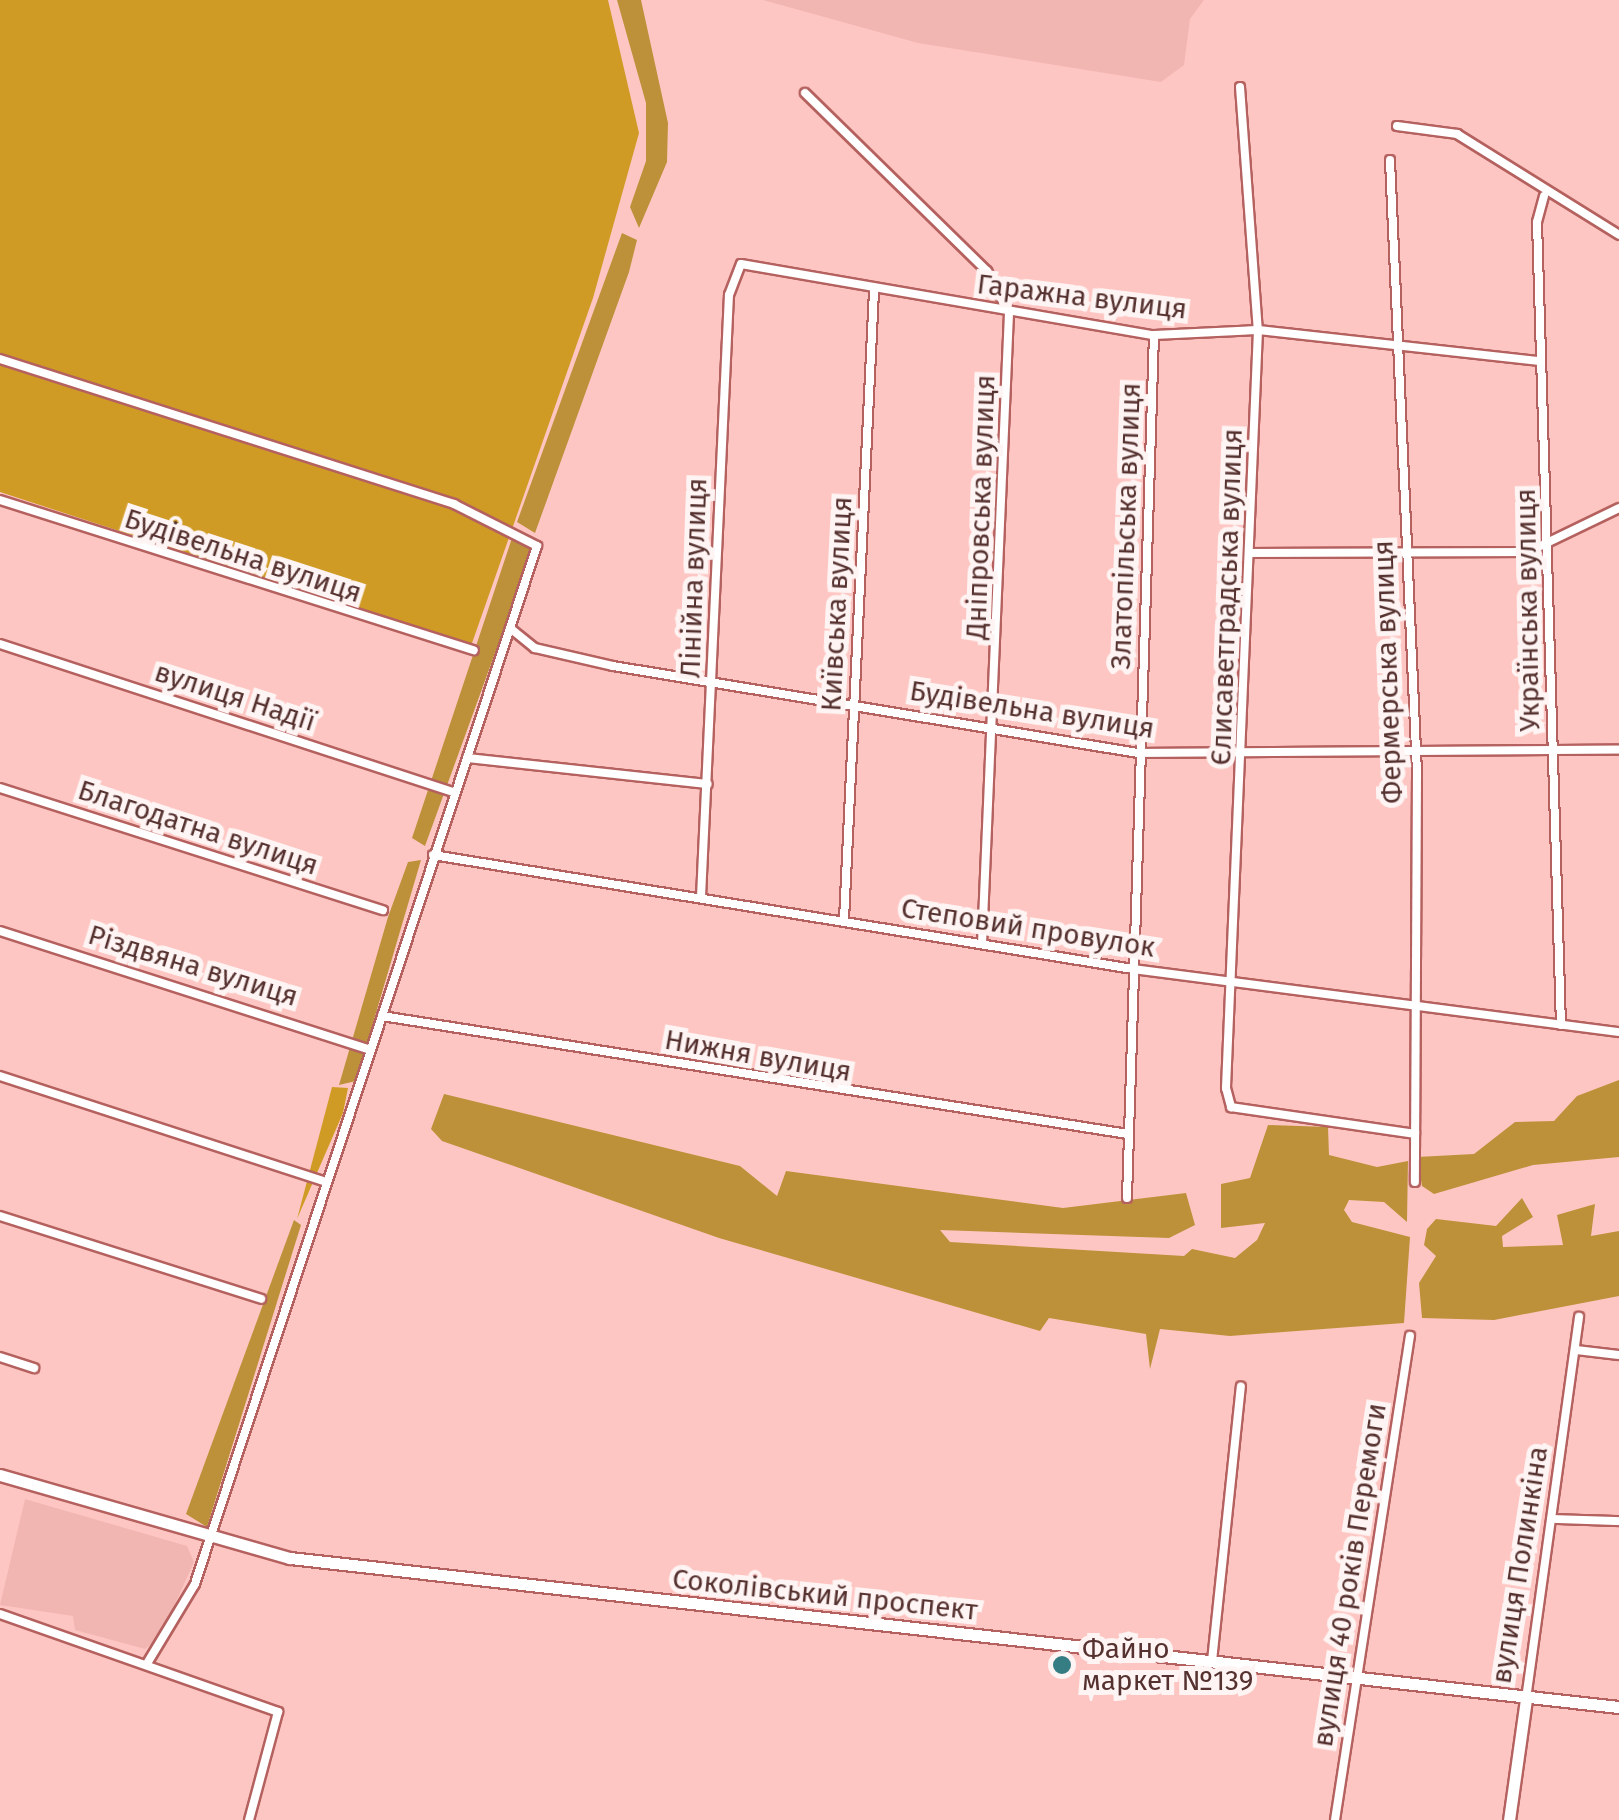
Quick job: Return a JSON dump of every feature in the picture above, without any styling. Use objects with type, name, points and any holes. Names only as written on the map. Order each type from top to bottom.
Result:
[{"type":"street","name":"Єлисаветградська вулиця","points":[[1240,88],[1258,330],[1245,757],[1228,982],[1231,1107],[1415,1134]]},
{"type":"street","points":[[805,93],[987,271],[1009,313]]},
{"type":"street","points":[[1396,126],[1457,134],[1544,196],[1619,235]]},
{"type":"street","name":"Фермерська вулиця","points":[[1390,160],[1400,350],[1419,1008],[1416,1182]]},
{"type":"street","name":"Українська вулиця","points":[[1544,196],[1536,222],[1561,1025]]},
{"type":"street","name":"Гаражна вулиця","points":[[740,264],[1009,313],[1154,334],[1258,330],[1400,350],[1540,362]]},
{"type":"street","name":"Лінійна вулиця","points":[[702,897],[728,310],[740,264]]},
{"type":"street","name":"Київська вулиця","points":[[844,920],[874,290]]},
{"type":"street","name":"Дніпровська вулиця","points":[[982,942],[996,727],[1009,313]]},
{"type":"street","name":"Златопільська вулиця","points":[[1127,1198],[1154,334]]},
{"type":"street","points":[[0,359],[505,523],[537,546],[382,1016],[323,1181],[210,1542],[172,1632],[148,1662]]},
{"type":"street","name":"Будівельна вулиця","points":[[0,500],[474,650]]},
{"type":"street","points":[[1249,553],[1528,552],[1619,508]]},
{"type":"street","name":"Будівельна вулиця","points":[[510,628],[535,648],[713,683],[996,727],[1138,754],[1245,757],[1619,750]]},
{"type":"street","name":"вулиця Надії","points":[[0,644],[455,793]]},
{"type":"street","points":[[467,758],[708,784]]},
{"type":"street","name":"Благодатна вулиця","points":[[0,788],[383,910]]},
{"type":"street","name":"Степовий провулок","points":[[432,855],[1132,969],[1619,1032]]},
{"type":"street","name":"Різдвяна вулиця","points":[[0,931],[370,1050]]},
{"type":"street","name":"Нижня вулиця","points":[[382,1016],[1128,1134]]},
{"type":"street","points":[[0,1076],[323,1181]]},
{"type":"street","points":[[0,1216],[261,1299]]},
{"type":"street","name":"вулиця Полинкіна","points":[[1508,1820],[1555,1518],[1579,1317]]},
{"type":"street","name":"вулиця 40 років Перемоги","points":[[1335,1820],[1354,1677],[1410,1336]]},
{"type":"street","points":[[1576,1350],[1619,1355]]},
{"type":"street","points":[[0,1357],[34,1368]]},
{"type":"street","points":[[1212,1661],[1241,1387]]},
{"type":"street","name":"Соколівський проспект","points":[[0,1474],[210,1542],[694,1607],[1619,1707]]},
{"type":"street","points":[[1555,1518],[1619,1521]]},
{"type":"street","points":[[0,1614],[148,1662],[278,1712],[249,1820]]},
{"type":"shaded area","points":[[0,0],[608,0],[639,133],[593,298],[471,646],[0,492]]},
{"type":"shaded area","points":[[617,0],[641,0],[668,123],[667,162],[639,228],[630,207],[646,161],[646,103]]},
{"type":"shaded area","points":[[763,0],[1204,0],[1190,19],[1184,65],[1161,82],[918,43]]},
{"type":"shaded area","points":[[622,233],[637,240],[629,272],[535,533],[517,522]]},
{"type":"shaded area","points":[[513,535],[530,548],[528,562],[425,846],[412,838]]},
{"type":"shaded area","points":[[421,860],[356,1081],[339,1085],[408,862]]},
{"type":"shaded area","points":[[1619,1080],[1619,1157],[1533,1165],[1434,1194],[1422,1186],[1417,1157],[1474,1154],[1515,1122],[1554,1121],[1577,1096]]},
{"type":"shaded area","points":[[332,1087],[348,1088],[343,1113],[297,1219]]},
{"type":"shaded area","points":[[444,1094],[740,1166],[777,1196],[786,1171],[1063,1208],[1186,1193],[1195,1225],[1169,1238],[940,1230],[950,1242],[1184,1256],[1192,1249],[1235,1258],[1257,1240],[1265,1223],[1221,1228],[1221,1184],[1250,1178],[1268,1125],[1328,1127],[1329,1155],[1377,1167],[1408,1161],[1407,1222],[1384,1202],[1349,1200],[1344,1210],[1352,1222],[1410,1237],[1404,1323],[1230,1336],[1160,1329],[1150,1369],[1146,1334],[1049,1318],[1040,1331],[719,1238],[442,1141],[431,1129]]},
{"type":"shaded area","points":[[1522,1198],[1533,1217],[1502,1236],[1503,1247],[1563,1245],[1557,1215],[1595,1204],[1591,1236],[1619,1231],[1619,1296],[1494,1320],[1422,1318],[1419,1283],[1436,1256],[1424,1245],[1427,1229],[1436,1219],[1496,1226]]},
{"type":"shaded area","points":[[294,1220],[301,1225],[207,1527],[186,1514]]},
{"type":"shaded area","points":[[25,1499],[187,1546],[194,1562],[160,1637],[145,1649],[75,1630],[73,1616],[0,1605]]},
{"type":"place","name":"Файно маркет №139","points":[[1062,1665]]}]
